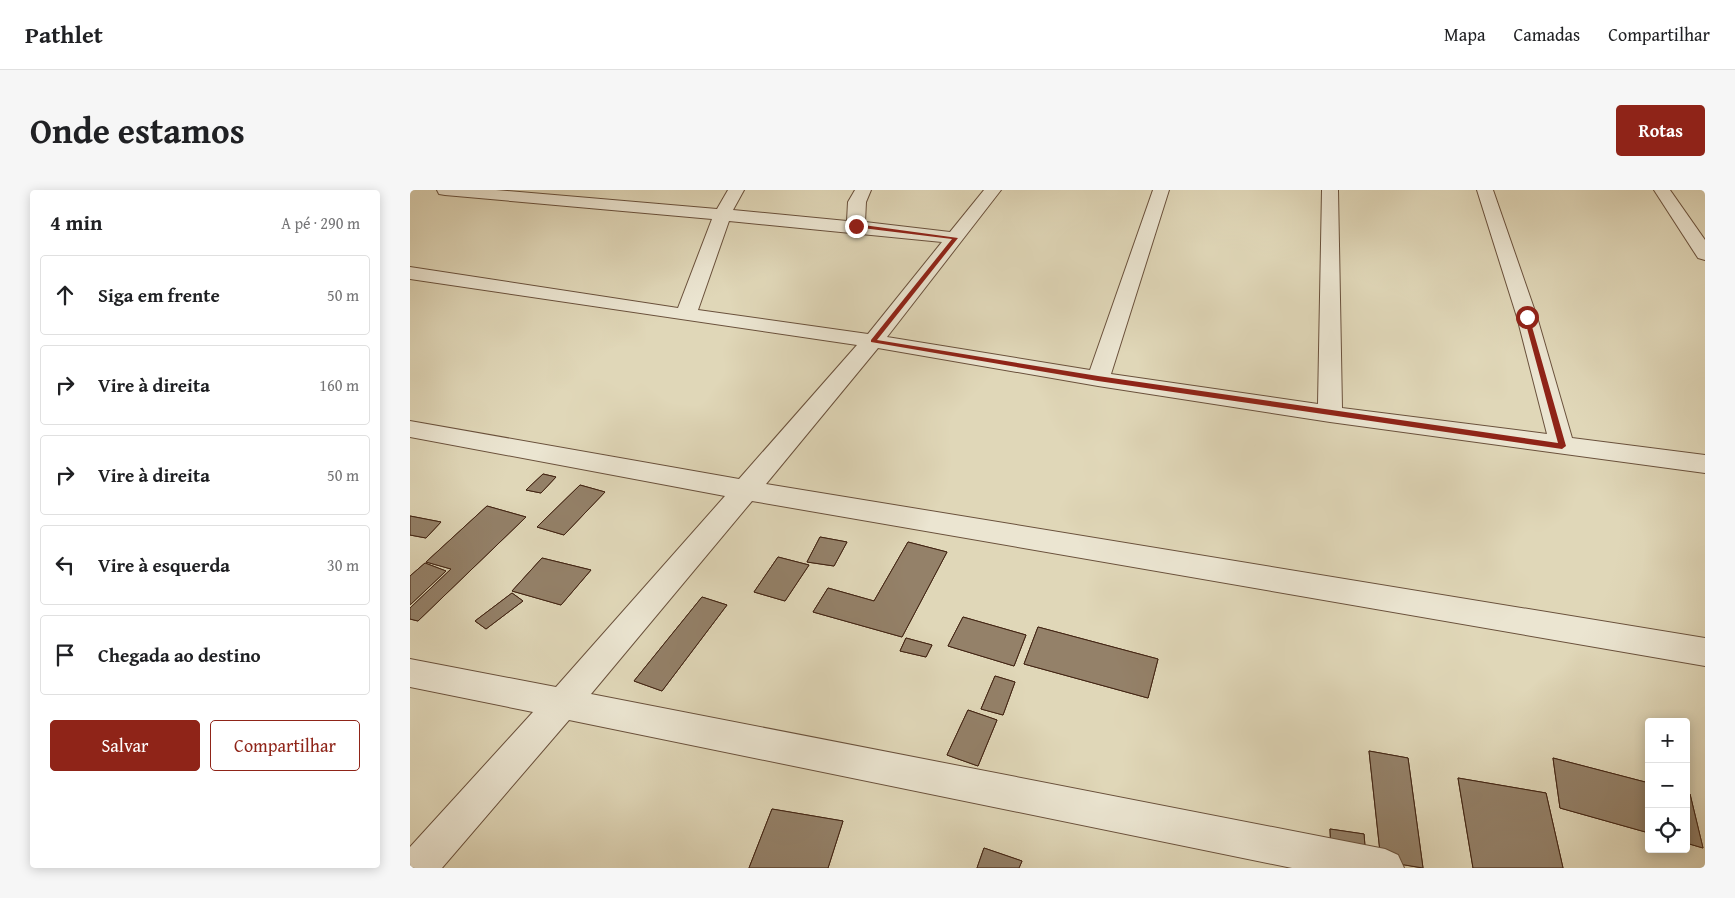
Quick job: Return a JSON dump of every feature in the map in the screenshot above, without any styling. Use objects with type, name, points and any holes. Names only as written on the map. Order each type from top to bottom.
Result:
[{"type":"street","points":[[445,190],[542,195],[856,226],[956,238]]},
{"type":"street","points":[[686,315],[723,213],[736,190]]},
{"type":"street","points":[[856,226],[857,202],[863,190]]},
{"type":"street","points":[[417,868],[563,703],[873,341],[993,190]]},
{"type":"street","points":[[1098,378],[1162,190]]},
{"type":"street","points":[[1330,190],[1330,414]]},
{"type":"street","points":[[1485,190],[1527,317],[1562,446]]},
{"type":"street","points":[[1662,190],[1705,254]]},
{"type":"street","points":[[410,273],[873,341],[1330,414],[1705,464]]},
{"type":"street","points":[[410,429],[745,490],[1705,652]]},
{"type":"street","points":[[410,673],[1385,868]]},
{"type":"building","points":[[543,474],[556,477],[541,493],[526,490]]},
{"type":"building","points":[[543,474],[556,477],[541,493],[526,490]]},
{"type":"building","points":[[580,485],[605,492],[564,535],[537,527]]},
{"type":"building","points":[[580,485],[605,492],[564,535],[537,527]]},
{"type":"building","points":[[487,506],[526,517],[418,621],[410,619],[410,608],[451,569],[426,562]]},
{"type":"building","points":[[487,506],[526,517],[418,621],[410,619],[410,608],[451,569],[426,562]]},
{"type":"building","points":[[410,516],[441,522],[426,538],[410,535]]},
{"type":"building","points":[[410,516],[441,522],[426,538],[410,535]]},
{"type":"building","points":[[820,537],[847,542],[834,566],[807,562]]},
{"type":"building","points":[[820,537],[847,542],[834,566],[807,562]]},
{"type":"building","points":[[908,542],[947,552],[902,637],[813,612],[828,588],[874,601]]},
{"type":"building","points":[[908,542],[947,552],[902,637],[813,612],[828,588],[874,601]]},
{"type":"building","points":[[778,557],[809,565],[785,601],[754,592]]},
{"type":"building","points":[[778,557],[809,565],[785,601],[754,592]]},
{"type":"building","points":[[542,558],[591,570],[561,605],[512,591]]},
{"type":"building","points":[[542,558],[591,570],[561,605],[512,591]]},
{"type":"building","points":[[425,563],[446,571],[410,605],[410,576]]},
{"type":"building","points":[[425,563],[446,571],[410,605],[410,576]]},
{"type":"building","points":[[512,593],[523,601],[486,629],[475,621]]},
{"type":"building","points":[[512,593],[523,601],[486,629],[475,621]]},
{"type":"building","points":[[702,597],[727,605],[662,691],[634,681]]},
{"type":"building","points":[[702,597],[727,605],[662,691],[634,681]]},
{"type":"building","points":[[963,617],[1026,635],[1014,666],[948,646]]},
{"type":"building","points":[[963,617],[1026,635],[1014,666],[948,646]]},
{"type":"building","points":[[1038,627],[1158,659],[1148,698],[1024,664]]},
{"type":"building","points":[[1038,627],[1158,659],[1148,698],[1024,664]]},
{"type":"building","points":[[906,638],[932,645],[926,657],[900,651]]},
{"type":"building","points":[[906,638],[932,645],[926,657],[900,651]]},
{"type":"building","points":[[995,676],[1015,682],[1003,715],[981,709]]},
{"type":"building","points":[[995,676],[1015,682],[1003,715],[981,709]]},
{"type":"building","points":[[968,710],[997,720],[978,766],[947,755]]},
{"type":"building","points":[[968,710],[997,720],[978,766],[947,755]]},
{"type":"building","points":[[1369,751],[1408,758],[1423,868],[1381,861]]},
{"type":"building","points":[[1369,751],[1408,758],[1423,868],[1381,861]]},
{"type":"building","points":[[1553,758],[1645,782],[1645,832],[1560,808]]},
{"type":"building","points":[[1553,758],[1645,782],[1645,832],[1560,808]]},
{"type":"building","points":[[1458,778],[1546,793],[1563,868],[1473,868]]},
{"type":"building","points":[[1458,778],[1546,793],[1563,868],[1473,868]]},
{"type":"building","points":[[1690,794],[1703,848],[1690,844]]},
{"type":"building","points":[[1690,794],[1703,848],[1690,844]]},
{"type":"building","points":[[772,809],[843,821],[828,868],[749,868]]},
{"type":"building","points":[[772,809],[843,821],[828,868],[749,868]]},
{"type":"building","points":[[1330,829],[1364,834],[1366,858],[1331,852]]},
{"type":"building","points":[[1330,829],[1364,834],[1366,858],[1331,852]]},
{"type":"building","points":[[984,848],[1022,861],[1019,868],[977,868]]},
{"type":"building","points":[[984,848],[1022,861],[1019,868],[977,868]]},
{"type":"route","points":[[856,226],[956,238],[873,341],[1330,414],[1562,446],[1527,317]]}]
